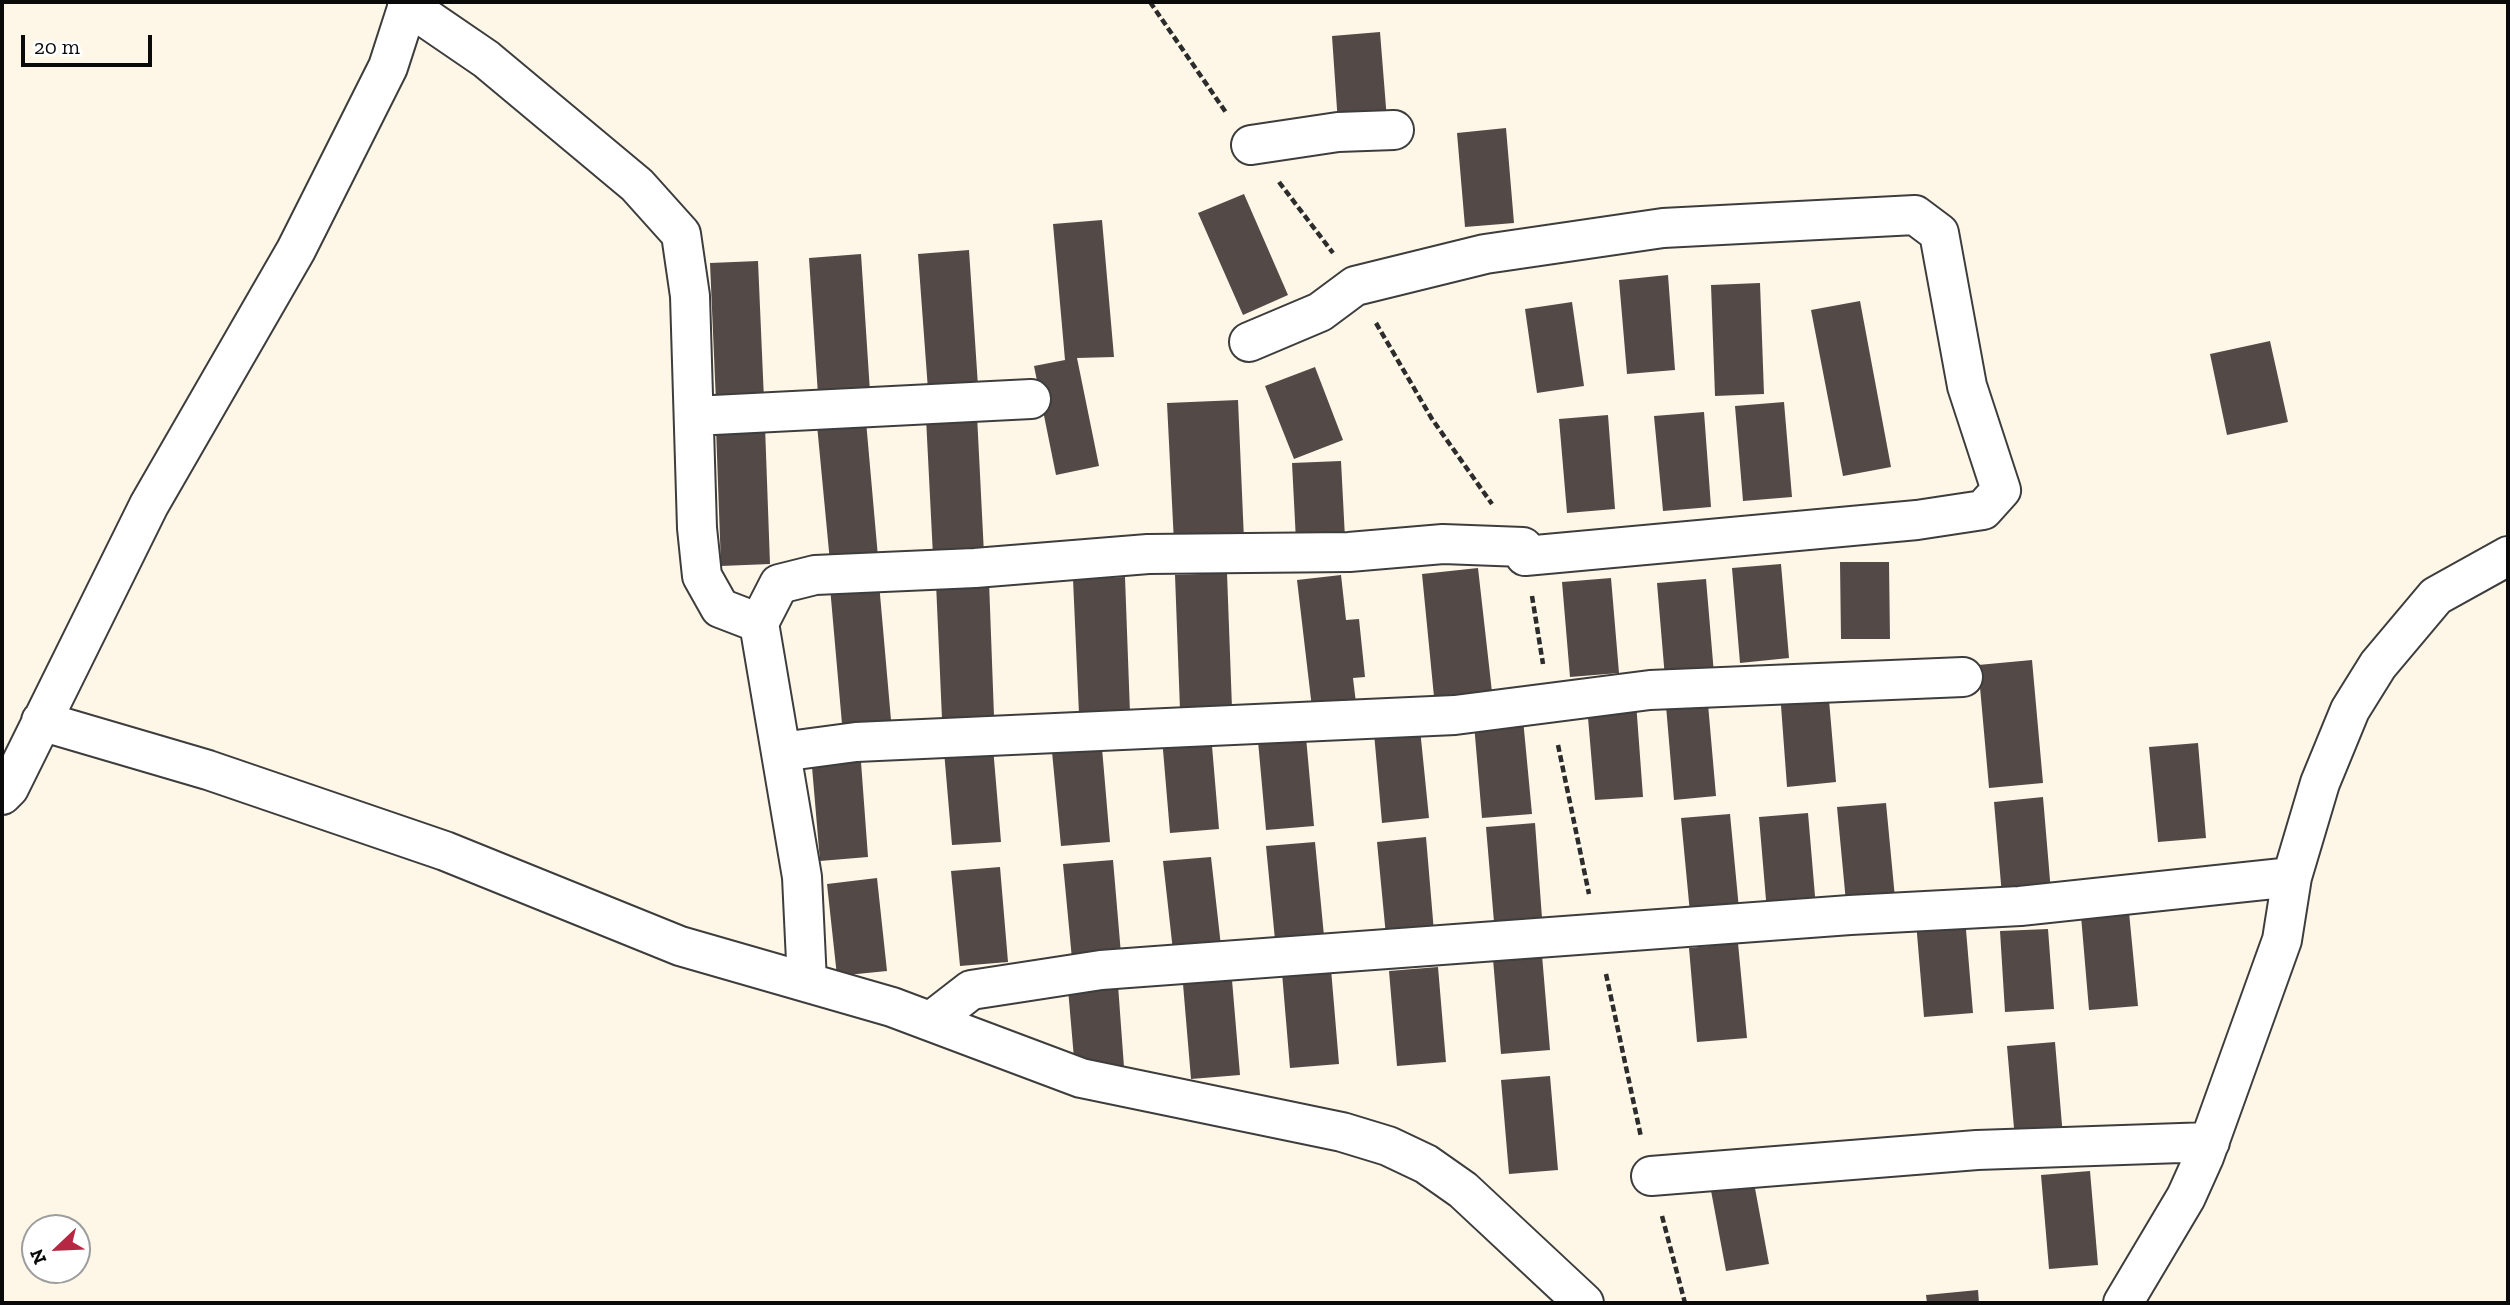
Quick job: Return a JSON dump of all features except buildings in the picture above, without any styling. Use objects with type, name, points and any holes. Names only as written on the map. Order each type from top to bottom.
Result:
[{"type":"street","points":[[2,795],[9,788],[149,505],[302,238],[388,67],[408,4],[496,67],[637,185],[681,233],[690,296],[697,528],[702,576],[720,608],[759,623]]},
{"type":"street","points":[[1251,145],[1338,132],[1394,130]]},
{"type":"street","points":[[807,982],[802,877],[759,623],[779,584],[815,575],[975,568],[1148,554],[1349,552],[1443,544],[1524,552],[1917,520],[1983,510],[2001,490],[1967,386],[1939,233],[1915,215],[1663,228],[1486,254],[1355,286],[1320,312],[1250,342]]},
{"type":"street","points":[[694,415],[1031,399]]},
{"type":"street","points":[[2123,1303],[2186,1197],[2210,1142],[2282,940],[2292,877],[2335,740],[2378,665],[2436,596],[2508,556]]},
{"type":"street","points":[[781,752],[856,742],[1455,715],[1650,690],[1963,677]]},
{"type":"street","points":[[41,721],[208,770],[445,851],[680,946],[931,1021],[1081,1078],[1342,1132],[1388,1146],[1426,1164],[1463,1191],[1584,1303]]},
{"type":"street","points":[[931,1021],[971,990],[1101,970],[1850,915],[2020,906],[2292,877]]},
{"type":"street","points":[[1651,1176],[1977,1150],[2210,1142]]},
{"type":"path","points":[[1150,2],[1210,91],[1355,286],[1432,419],[1524,552],[1550,704],[1598,934],[1651,1176],[1685,1303]]}]
